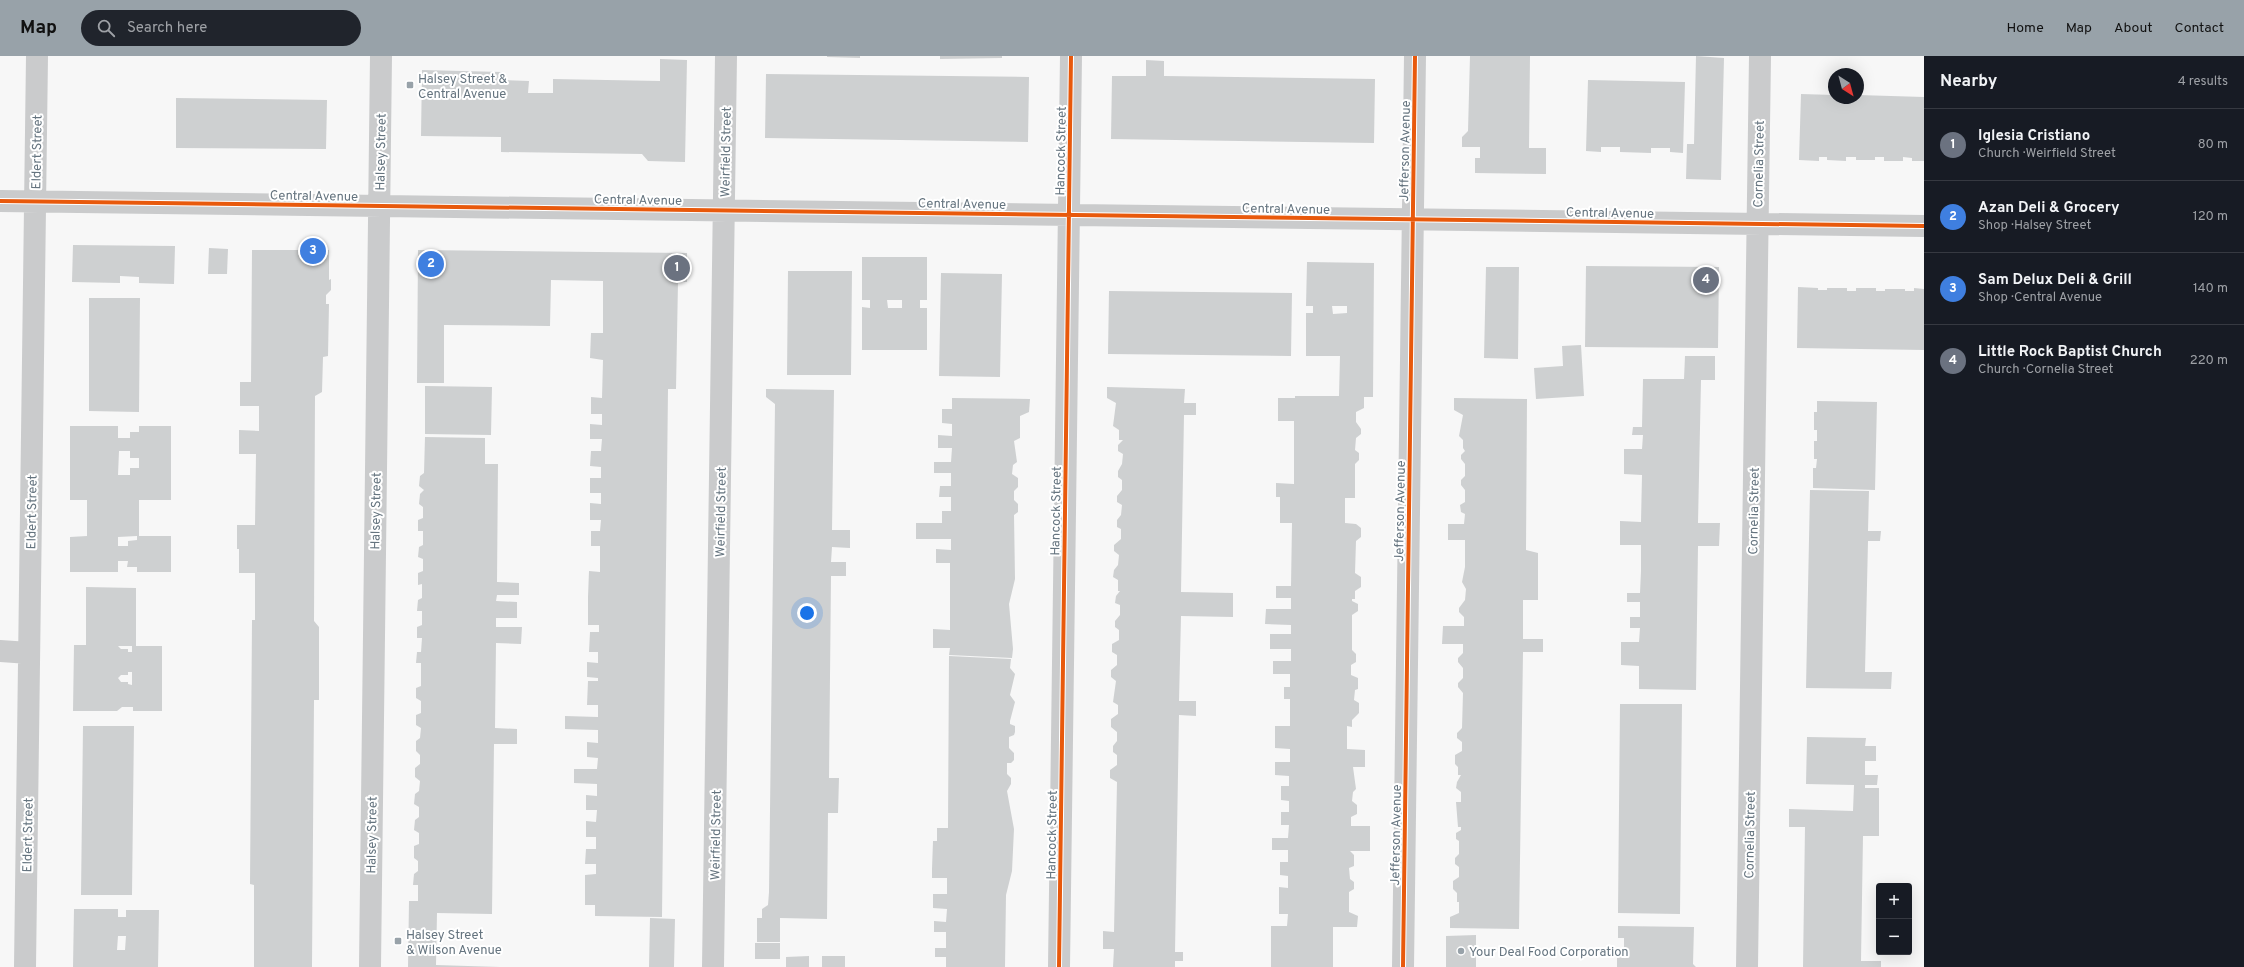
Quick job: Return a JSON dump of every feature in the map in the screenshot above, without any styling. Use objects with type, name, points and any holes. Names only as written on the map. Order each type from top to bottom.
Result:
[{"type":"street","name":"Eldert Street","points":[[25,967],[37,56]]},
{"type":"street","name":"Halsey Street","points":[[370,967],[381,56]]},
{"type":"street","name":"Weirfield Street","points":[[713,967],[726,56]]},
{"type":"street","name":"Hancock Street","points":[[1059,967],[1071,56]]},
{"type":"street","name":"Jefferson Avenue","points":[[1403,967],[1415,56]]},
{"type":"street","name":"Cornelia Street","points":[[1747,967],[1760,56]]},
{"type":"street","name":"Central Avenue","points":[[0,200],[1924,226]]},
{"type":"street","points":[[0,651],[29,653]]},
{"type":"building","points":[[860,56],[860,58],[827,57]]},
{"type":"building","points":[[940,56],[1002,56],[1002,58],[940,59]]},
{"type":"building","points":[[1470,56],[1530,56],[1529,148],[1546,148],[1546,174],[1475,173],[1475,158],[1480,158],[1480,147],[1462,147],[1462,137],[1468,131]]},
{"type":"building","points":[[1696,56],[1724,58],[1721,180],[1686,179],[1687,144],[1694,144]]},
{"type":"building","points":[[660,59],[687,60],[685,162],[648,161],[642,154],[501,152],[501,137],[421,136],[422,70],[502,72],[502,80],[529,81],[528,93],[553,93],[553,79],[660,81]]},
{"type":"building","points":[[1146,60],[1164,61],[1164,76],[1375,79],[1374,143],[1111,139],[1112,76],[1146,76]]},
{"type":"building","points":[[766,74],[1029,77],[1028,142],[765,138]]},
{"type":"building","points":[[1588,80],[1685,82],[1683,153],[1670,152],[1670,148],[1651,148],[1651,153],[1620,152],[1620,147],[1601,147],[1601,152],[1586,151]]},
{"type":"building","points":[[1801,94],[1828,95],[1828,104],[1864,104],[1864,95],[1924,97],[1924,161],[1912,161],[1912,158],[1903,157],[1903,161],[1884,161],[1884,157],[1875,157],[1875,160],[1856,160],[1856,157],[1846,157],[1846,161],[1827,160],[1827,157],[1819,157],[1819,161],[1799,160]]},
{"type":"building","points":[[176,98],[327,100],[326,149],[176,148]]},
{"type":"building","points":[[73,245],[175,246],[174,284],[139,283],[139,277],[120,276],[120,283],[72,282]]},
{"type":"building","points":[[209,248],[228,249],[227,274],[208,274]]},
{"type":"building","points":[[252,250],[329,250],[329,280],[331,279],[331,290],[326,295],[326,304],[329,304],[328,356],[323,357],[322,392],[315,396],[314,621],[319,627],[319,700],[314,700],[312,967],[254,967],[254,885],[250,884],[252,620],[255,620],[255,573],[239,573],[239,549],[237,549],[237,525],[255,525],[256,454],[239,454],[239,430],[259,431],[259,406],[240,406],[240,382],[251,382]]},
{"type":"building","points":[[418,250],[687,253],[687,282],[678,282],[676,389],[668,389],[662,917],[595,916],[595,905],[585,905],[585,875],[596,874],[596,864],[585,864],[586,849],[596,849],[596,837],[586,837],[586,821],[596,822],[597,810],[586,810],[586,795],[597,796],[597,784],[574,783],[574,769],[597,769],[598,758],[587,757],[587,742],[598,743],[598,730],[565,729],[565,716],[598,717],[598,705],[587,705],[588,681],[598,681],[598,678],[587,677],[587,662],[598,663],[598,652],[589,652],[590,632],[599,632],[599,625],[588,625],[588,597],[589,571],[600,572],[600,546],[591,546],[591,531],[600,531],[601,520],[590,520],[590,503],[601,504],[601,493],[590,493],[590,478],[601,478],[601,467],[590,466],[591,451],[601,451],[602,439],[590,439],[590,424],[602,425],[602,414],[591,414],[591,397],[602,398],[603,360],[590,358],[591,333],[603,333],[603,281],[551,280],[550,326],[444,325],[444,383],[417,383]]},
{"type":"building","points":[[862,257],[927,257],[927,300],[920,300],[920,308],[927,308],[927,350],[862,350],[862,307],[870,308],[870,300],[862,300]],"holes":[[[887,300],[902,300],[902,308],[888,308]]]},
{"type":"building","points":[[1307,262],[1374,263],[1373,397],[1364,397],[1364,408],[1356,412],[1356,422],[1361,429],[1361,434],[1356,438],[1355,450],[1359,453],[1359,460],[1355,464],[1355,498],[1345,498],[1345,523],[1356,524],[1361,528],[1361,537],[1356,541],[1355,573],[1361,577],[1361,587],[1355,591],[1355,599],[1352,599],[1352,601],[1358,604],[1358,611],[1352,615],[1352,650],[1356,654],[1356,662],[1351,665],[1351,675],[1358,678],[1358,689],[1355,690],[1354,700],[1359,703],[1359,713],[1352,720],[1352,727],[1347,726],[1347,749],[1365,750],[1365,767],[1353,767],[1356,789],[1353,792],[1352,801],[1357,805],[1357,814],[1351,817],[1351,826],[1370,826],[1370,851],[1350,851],[1354,855],[1354,866],[1349,868],[1350,879],[1354,882],[1354,889],[1349,892],[1349,912],[1358,916],[1357,927],[1333,927],[1333,967],[1271,967],[1271,926],[1287,926],[1288,914],[1279,914],[1279,887],[1288,888],[1288,876],[1280,875],[1280,862],[1288,862],[1288,850],[1272,850],[1272,838],[1288,838],[1289,825],[1281,825],[1281,812],[1289,812],[1289,801],[1281,800],[1281,786],[1289,786],[1289,776],[1275,775],[1275,762],[1290,762],[1290,749],[1275,748],[1275,726],[1290,726],[1290,699],[1284,699],[1284,687],[1290,687],[1290,674],[1273,674],[1273,661],[1291,661],[1291,649],[1270,649],[1270,634],[1291,634],[1291,625],[1265,624],[1266,609],[1291,609],[1291,598],[1276,598],[1276,586],[1291,586],[1292,523],[1280,523],[1280,497],[1276,497],[1276,483],[1294,484],[1294,421],[1278,421],[1278,398],[1295,398],[1295,396],[1339,396],[1340,356],[1306,356],[1306,313],[1313,313],[1313,306],[1306,306]],"holes":[[[1332,306],[1347,306],[1347,313],[1333,314]]]},
{"type":"building","points":[[1586,266],[1719,267],[1718,348],[1585,347]]},
{"type":"building","points":[[1486,267],[1519,267],[1518,359],[1484,358]]},
{"type":"building","points":[[788,271],[852,271],[851,375],[787,375]]},
{"type":"building","points":[[941,273],[1002,274],[1000,377],[939,376]]},
{"type":"building","points":[[1798,287],[1818,288],[1818,290],[1827,290],[1827,288],[1847,288],[1847,291],[1856,291],[1856,288],[1876,288],[1876,291],[1885,291],[1885,289],[1905,289],[1905,291],[1914,291],[1914,288],[1924,289],[1924,350],[1797,348]]},
{"type":"building","points":[[1109,291],[1292,293],[1291,356],[1108,354]]},
{"type":"building","points":[[89,298],[140,298],[139,412],[89,411]]},
{"type":"building","points":[[1581,345],[1584,396],[1536,399],[1534,368],[1563,366],[1562,346]]},
{"type":"building","points":[[1685,356],[1715,356],[1715,380],[1701,380],[1698,523],[1720,523],[1719,546],[1698,546],[1696,690],[1639,689],[1639,666],[1621,665],[1621,642],[1639,642],[1640,628],[1630,628],[1630,617],[1640,617],[1640,602],[1627,602],[1627,593],[1640,593],[1641,571],[1641,545],[1620,545],[1620,521],[1641,522],[1642,475],[1624,474],[1624,449],[1642,449],[1643,435],[1632,435],[1633,427],[1642,427],[1643,379],[1684,379]]},
{"type":"building","points":[[425,386],[492,387],[491,435],[425,434]]},
{"type":"building","points":[[1107,387],[1185,389],[1184,403],[1196,403],[1196,415],[1184,415],[1181,592],[1233,593],[1233,617],[1181,616],[1179,701],[1196,701],[1196,716],[1179,715],[1175,952],[1183,952],[1183,961],[1175,961],[1175,967],[1113,967],[1114,949],[1103,949],[1103,931],[1114,932],[1117,782],[1110,778],[1110,770],[1117,765],[1117,755],[1113,752],[1113,746],[1117,741],[1117,732],[1111,727],[1111,719],[1118,714],[1118,705],[1113,702],[1116,681],[1111,677],[1111,670],[1117,665],[1117,655],[1112,652],[1112,644],[1119,640],[1119,630],[1115,627],[1115,621],[1120,615],[1120,605],[1115,603],[1116,596],[1120,591],[1118,591],[1118,580],[1113,577],[1114,570],[1118,565],[1119,555],[1114,551],[1114,545],[1121,539],[1121,529],[1117,527],[1117,520],[1121,515],[1122,505],[1117,502],[1117,496],[1122,490],[1122,480],[1118,477],[1118,471],[1122,464],[1123,454],[1118,451],[1118,445],[1123,440],[1119,440],[1119,430],[1113,426],[1116,403],[1107,398]]},
{"type":"building","points":[[766,389],[834,390],[832,530],[850,530],[850,548],[832,547],[831,562],[846,562],[846,576],[831,576],[829,778],[839,778],[838,813],[828,813],[827,919],[780,918],[780,942],[757,942],[757,918],[762,918],[762,909],[768,905],[769,892],[775,404],[766,397]]},
{"type":"building","points":[[952,398],[1030,399],[1029,412],[1020,416],[1020,438],[1014,441],[1017,462],[1013,465],[1012,474],[1018,478],[1018,487],[1014,491],[1014,500],[1018,504],[1018,512],[1014,515],[1015,579],[1009,604],[1013,649],[1012,658],[949,655],[950,648],[933,648],[933,629],[950,630],[950,563],[936,563],[936,549],[951,550],[951,539],[916,539],[916,523],[942,523],[942,511],[951,511],[951,497],[939,497],[940,486],[951,486],[951,473],[934,473],[934,462],[951,462],[952,448],[938,448],[938,435],[952,436],[952,424],[942,423],[942,409],[952,409]]},
{"type":"building","points":[[1454,398],[1527,399],[1526,550],[1538,553],[1538,600],[1523,600],[1523,639],[1543,639],[1543,652],[1523,652],[1519,929],[1450,928],[1450,917],[1459,913],[1459,902],[1457,902],[1457,893],[1453,889],[1453,881],[1459,877],[1459,867],[1455,864],[1455,858],[1459,854],[1459,841],[1456,839],[1456,833],[1461,830],[1461,827],[1458,827],[1456,802],[1461,802],[1461,792],[1456,788],[1457,782],[1461,775],[1458,775],[1458,767],[1455,764],[1455,755],[1462,751],[1462,742],[1457,738],[1457,733],[1462,728],[1463,693],[1458,687],[1458,683],[1463,678],[1463,668],[1458,662],[1458,658],[1463,653],[1463,644],[1442,644],[1443,626],[1464,626],[1464,617],[1459,612],[1459,608],[1465,600],[1466,589],[1462,582],[1465,567],[1465,540],[1448,540],[1448,524],[1464,524],[1465,514],[1461,512],[1460,505],[1465,502],[1465,490],[1461,485],[1461,480],[1465,476],[1465,464],[1461,459],[1461,455],[1465,451],[1463,448],[1463,440],[1459,436],[1463,415],[1454,410]]},
{"type":"building","points":[[1817,401],[1877,402],[1875,490],[1813,488],[1813,468],[1816,468],[1817,459],[1814,459],[1814,441],[1817,441],[1817,430],[1814,430],[1814,412],[1817,412]]},
{"type":"building","points":[[70,426],[118,426],[118,438],[130,438],[130,432],[139,432],[139,426],[171,426],[171,500],[139,500],[139,536],[171,536],[171,572],[137,572],[137,567],[127,567],[128,561],[118,561],[118,572],[70,572],[70,537],[87,536],[87,500],[70,500]],"holes":[[[119,451],[130,451],[130,458],[139,458],[139,468],[130,468],[130,475],[118,475]],[[137,536],[137,540],[128,541],[128,546],[118,546],[118,537]]]},
{"type":"building","points":[[425,437],[485,438],[485,464],[498,464],[497,582],[519,583],[519,595],[497,595],[496,601],[517,602],[517,618],[496,618],[496,627],[522,627],[521,644],[496,643],[495,728],[517,729],[517,744],[494,744],[492,914],[437,913],[436,965],[500,967],[408,967],[409,901],[418,901],[418,885],[413,885],[414,874],[418,871],[418,861],[414,858],[414,846],[419,844],[419,833],[414,830],[415,820],[419,817],[419,807],[414,804],[415,794],[419,791],[420,781],[415,777],[415,768],[420,764],[420,755],[416,751],[416,741],[420,738],[421,728],[416,725],[416,715],[421,713],[421,701],[416,698],[416,688],[421,686],[421,663],[416,663],[417,652],[421,652],[422,638],[417,638],[417,627],[422,625],[422,611],[417,611],[418,600],[422,598],[422,584],[418,585],[418,573],[423,571],[423,559],[418,557],[419,547],[423,545],[423,531],[418,531],[418,520],[423,518],[423,507],[419,504],[420,494],[424,490],[419,486],[420,476],[424,473]]},
{"type":"building","points":[[1810,490],[1869,491],[1868,531],[1881,531],[1880,541],[1868,541],[1865,672],[1892,672],[1891,689],[1806,688]]},
{"type":"building","points":[[86,587],[136,588],[136,646],[162,646],[162,711],[133,711],[133,707],[122,707],[117,711],[73,711],[74,645],[86,645]],"holes":[[[118,646],[132,646],[132,652],[128,652],[128,649],[121,649]],[[128,672],[132,672],[132,685],[128,684],[128,682],[121,682],[118,678],[121,675],[128,675]]]},
{"type":"building","points":[[949,656],[1011,659],[1010,668],[1015,674],[1010,695],[1015,702],[1010,724],[1015,726],[1015,732],[1014,735],[1009,737],[1009,748],[1014,753],[1014,760],[1011,763],[1007,763],[1007,774],[1011,778],[1011,784],[1007,791],[1014,829],[1012,871],[1006,895],[1005,967],[946,967],[946,957],[935,957],[935,948],[946,948],[946,932],[934,932],[934,921],[946,922],[947,909],[933,908],[933,894],[947,894],[947,878],[932,878],[932,869],[933,841],[937,841],[937,828],[948,828]]},
{"type":"building","points":[[1620,704],[1682,704],[1680,914],[1618,913]]},
{"type":"building","points":[[83,726],[134,726],[132,895],[81,895]]},
{"type":"building","points":[[1807,737],[1866,738],[1865,746],[1876,746],[1876,761],[1865,761],[1865,775],[1878,775],[1877,785],[1865,785],[1865,788],[1879,788],[1879,836],[1863,836],[1861,961],[1881,961],[1881,967],[1803,967],[1805,827],[1789,827],[1789,809],[1853,811],[1854,785],[1806,784]]},
{"type":"building","points":[[74,909],[118,909],[118,917],[126,917],[126,910],[159,910],[158,967],[73,967]],"holes":[[[118,936],[126,936],[125,950],[117,950]]]},
{"type":"building","points":[[650,918],[675,919],[674,967],[649,967]]},
{"type":"building","points":[[1618,926],[1694,927],[1693,964],[1696,967],[1617,967],[1617,952],[1624,952],[1624,938],[1618,938]]},
{"type":"building","name":"Your Deal Food Corporation","points":[[1476,935],[1476,967],[1446,967],[1446,936]]},
{"type":"building","points":[[755,943],[780,943],[780,959],[755,959]]},
{"type":"building","points":[[809,956],[809,967],[786,967],[786,957]]},
{"type":"building","points":[[822,956],[845,956],[845,967],[822,967]]},
{"type":"cycle path","points":[[1059,967],[1071,56]]},
{"type":"cycle path","points":[[1403,967],[1415,56]]},
{"type":"cycle path","points":[[0,201],[1924,226]]},
{"type":"place","name":"Halsey Street & Central Avenue","points":[[410,85]]},
{"type":"place","name":"Sam Delux Deli & Grill","points":[[313,251]]},
{"type":"place","name":"Azan Deli & Grocery","points":[[431,264]]},
{"type":"place","name":"Iglesia Cristiano","points":[[677,268]]},
{"type":"place","name":"Little Rock Baptist Church","points":[[1706,280]]},
{"type":"place","name":"Halsey Street & Wilson Avenue","points":[[398,941]]},
{"type":"place","name":"Your Deal Food Corporation","points":[[1461,951]]}]
